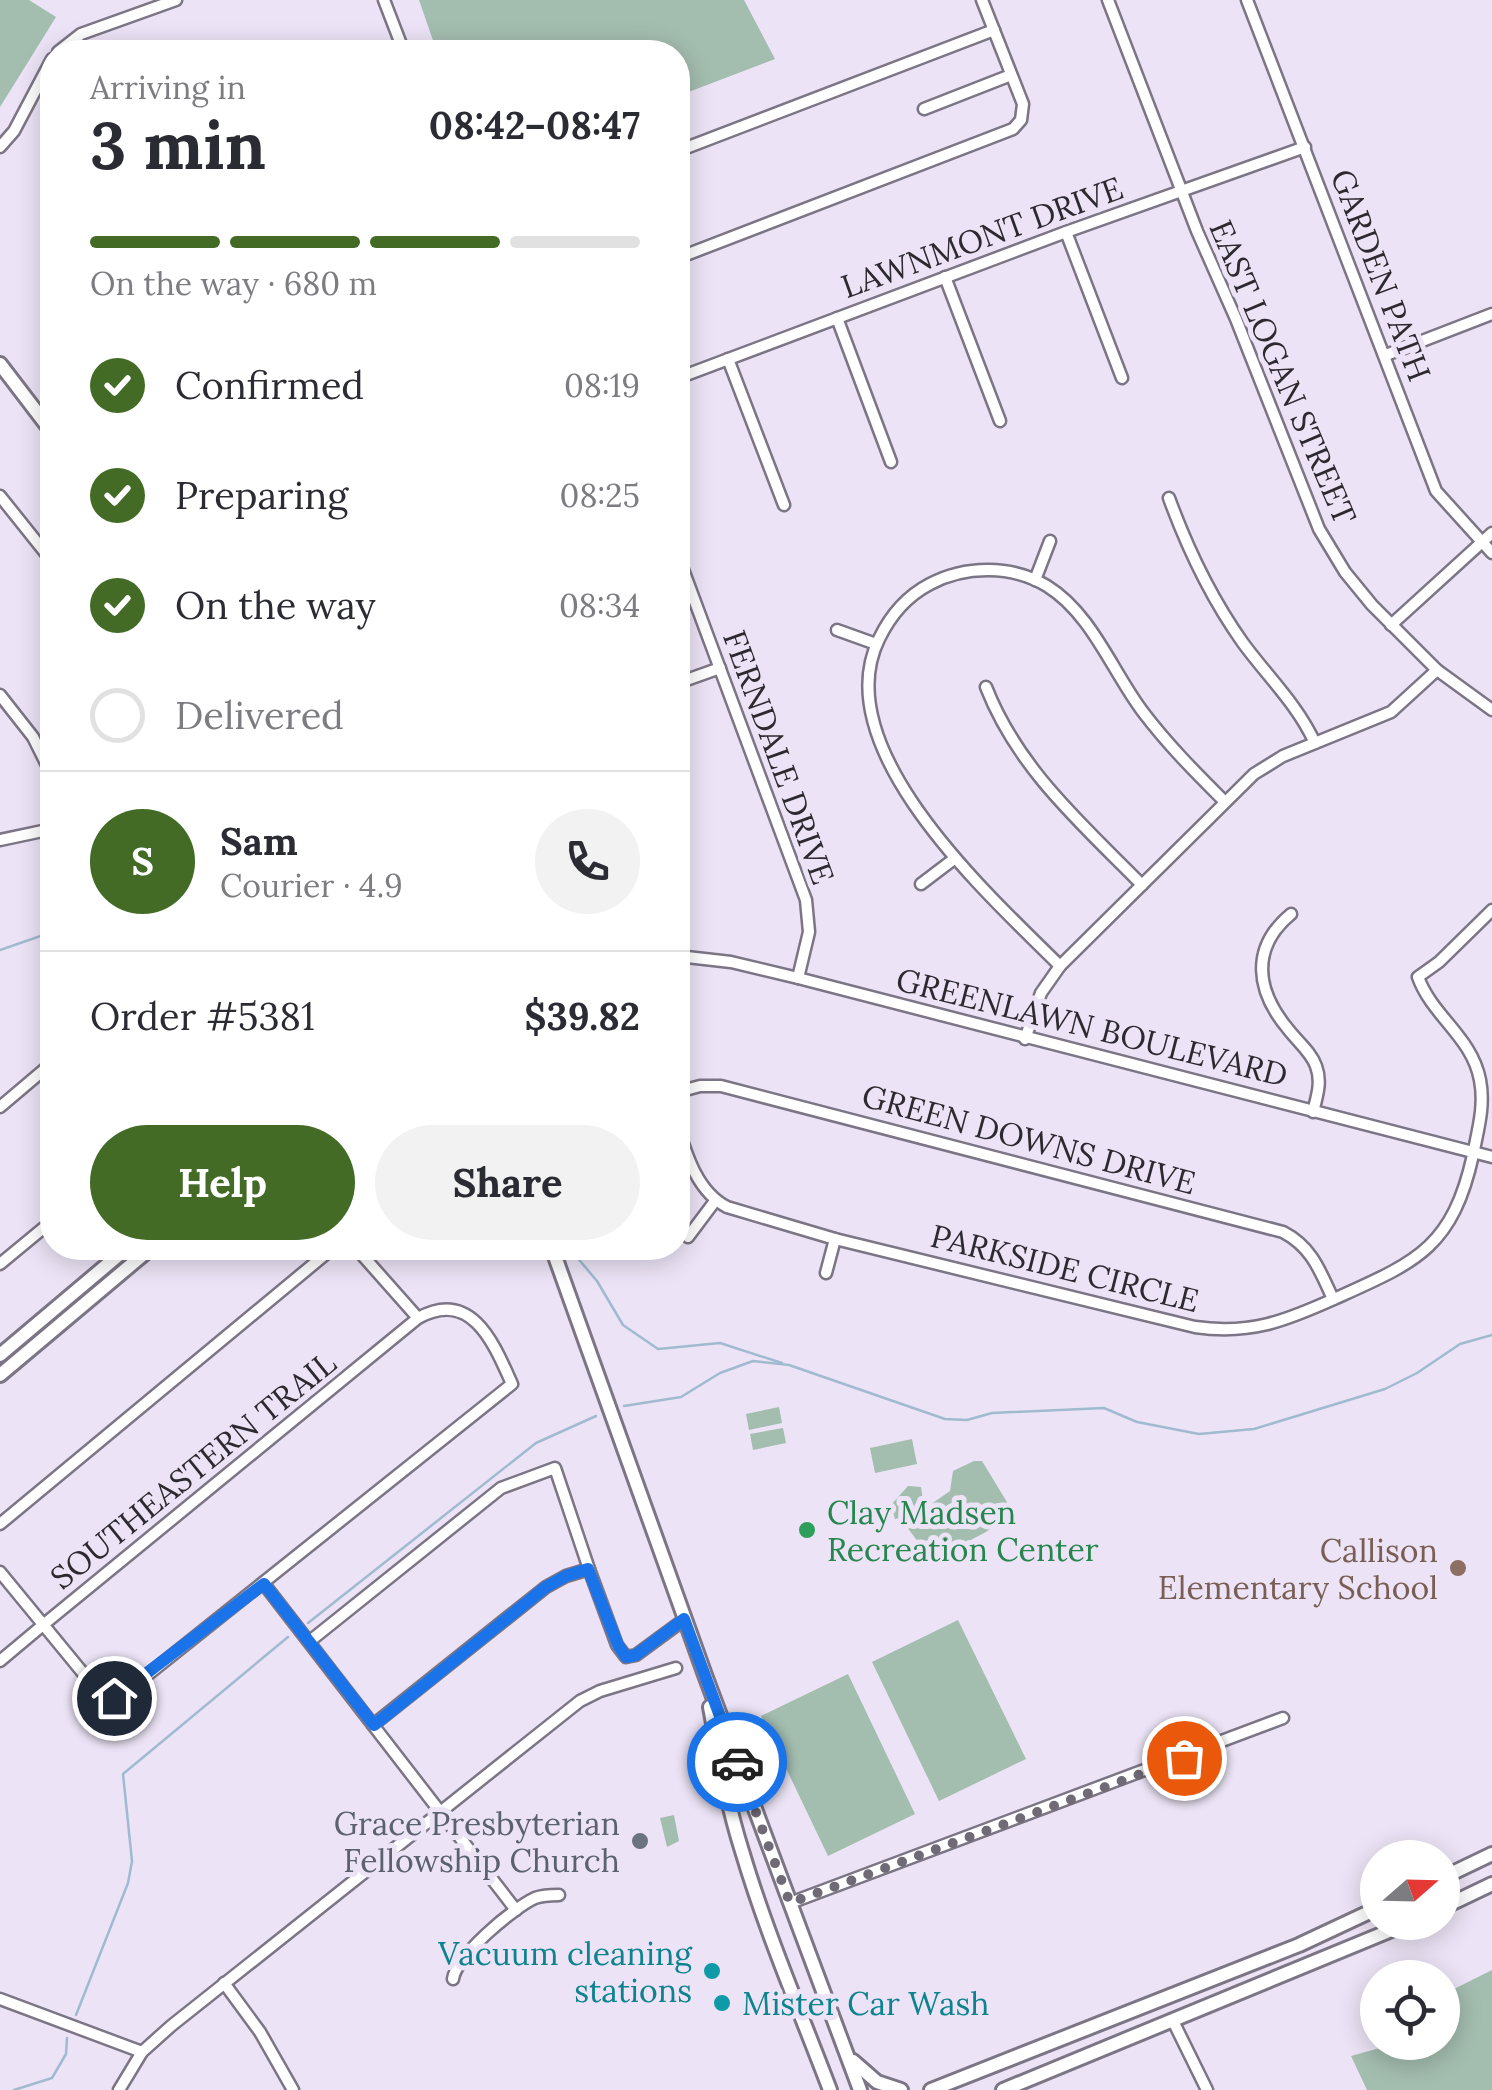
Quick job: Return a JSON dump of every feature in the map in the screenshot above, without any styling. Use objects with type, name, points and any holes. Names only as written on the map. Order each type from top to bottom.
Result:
[{"type":"main road","points":[[0,364],[40,416]]},
{"type":"main road","points":[[0,1354],[113,1260]]},
{"type":"main road","points":[[0,1375],[138,1260]]},
{"type":"main road","points":[[556,1260],[704,1676],[860,2090]]},
{"type":"main road","points":[[704,1676],[740,1847],[829,2089]]},
{"type":"main road","points":[[1460,1869],[1492,1854]]},
{"type":"main road","points":[[1460,1899],[1492,1884]]},
{"type":"main road","points":[[931,2090],[1299,1945],[1360,1916]]},
{"type":"main road","points":[[1003,2090],[1368,1940]]},
{"type":"main road","points":[[846,2053],[877,2082],[901,2090]]},
{"type":"street","points":[[73,40],[176,0]]},
{"type":"street","points":[[384,0],[399,40]]},
{"type":"street","points":[[690,253],[1006,133],[1021,120],[1023,104],[982,0]]},
{"type":"street","name":"EAST LOGAN STREET","points":[[1108,0],[1318,529],[1345,572],[1391,625],[1437,670],[1492,710]]},
{"type":"street","name":"GARDEN PATH","points":[[1247,0],[1436,491],[1492,553]]},
{"type":"street","points":[[690,146],[994,30]]},
{"type":"street","points":[[924,109],[1012,75]]},
{"type":"street","points":[[0,148],[14,131],[40,82]]},
{"type":"street","name":"LAWNMONT DRIVE","points":[[690,373],[1066,232],[1305,148]]},
{"type":"street","points":[[1066,232],[1122,378]]},
{"type":"street","points":[[945,277],[1000,421]]},
{"type":"street","points":[[1386,355],[1492,314]]},
{"type":"street","points":[[836,318],[891,462]]},
{"type":"street","points":[[728,359],[784,505]]},
{"type":"street","points":[[0,496],[40,546]]},
{"type":"street","points":[[1168,498],[1199,572],[1220,608],[1294,706],[1315,743]]},
{"type":"street","points":[[1391,625],[1492,533]]},
{"type":"street","points":[[1035,580],[1050,541]]},
{"type":"street","points":[[1060,966],[954,859],[916,806],[876,730],[868,691],[876,644],[905,601],[963,572],[995,570],[1035,580],[1075,609],[1142,711],[1225,802]]},
{"type":"street","name":"FERNDALE DRIVE","points":[[690,588],[806,900],[809,932],[798,978]]},
{"type":"street","points":[[837,630],[876,644]]},
{"type":"street","points":[[690,679],[720,668]]},
{"type":"street","points":[[1026,1038],[1034,1007],[1060,966],[1225,802],[1268,764],[1391,712],[1437,670]]},
{"type":"street","points":[[986,687],[1007,732],[1034,773],[1142,885]]},
{"type":"street","points":[[0,695],[40,752]]},
{"type":"street","points":[[0,840],[40,831]]},
{"type":"street","points":[[921,884],[954,859]]},
{"type":"street","name":"PARKSIDE CIRCLE","points":[[716,1201],[727,1208],[835,1239],[1212,1330],[1258,1328],[1394,1272],[1435,1241],[1458,1206],[1482,1104],[1475,1062],[1462,1038],[1426,998],[1418,978],[1492,910]]},
{"type":"street","points":[[1290,914],[1272,932],[1260,959],[1272,1006],[1315,1063],[1319,1088],[1313,1112]]},
{"type":"street","name":"GREENLAWN BOULEVARD","points":[[690,957],[731,962],[798,978],[1492,1157]]},
{"type":"street","points":[[0,1107],[40,1072]]},
{"type":"street","name":"GREEN DOWNS DRIVE","points":[[690,1089],[720,1086],[1283,1232],[1313,1256],[1333,1299]]},
{"type":"street","points":[[690,1161],[716,1201],[690,1234]]},
{"type":"street","points":[[0,1264],[40,1231]]},
{"type":"street","points":[[826,1274],[835,1239]]},
{"type":"street","points":[[0,1524],[319,1260]]},
{"type":"street","points":[[0,1572],[101,1695],[114,1698],[264,1584],[512,1384],[490,1338],[473,1319],[448,1309],[418,1318],[367,1260]]},
{"type":"street","name":"SOUTHEASTERN TRAIL","points":[[0,1661],[418,1318]]},
{"type":"street","points":[[310,1641],[500,1488],[555,1468],[588,1569],[626,1657],[636,1655],[684,1619]]},
{"type":"street","points":[[374,1725],[546,1587],[588,1569]]},
{"type":"street","points":[[264,1584],[516,1910]]},
{"type":"street","points":[[119,2090],[142,2052],[580,1701],[676,1668]]},
{"type":"street","points":[[790,1903],[1283,1718]]},
{"type":"street","points":[[453,1980],[462,1957],[516,1910],[535,1898],[559,1895]]},
{"type":"street","points":[[224,1983],[260,2032],[293,2090]]},
{"type":"street","points":[[0,2000],[142,2052]]},
{"type":"street","points":[[1174,2022],[1206,2090]]},
{"type":"green space","points":[[0,0],[29,0],[56,17],[0,107]]},
{"type":"green space","points":[[419,0],[744,0],[775,59],[690,91],[690,40],[433,40]]},
{"type":"green space","points":[[779,1407],[782,1423],[749,1430],[746,1414]]},
{"type":"green space","points":[[783,1428],[786,1443],[753,1450],[750,1434]]},
{"type":"green space","points":[[912,1439],[917,1464],[875,1473],[870,1448]]},
{"type":"green space","points":[[982,1461],[1010,1507],[1007,1514],[989,1530],[930,1558],[904,1523],[950,1491],[953,1471]]},
{"type":"green space","points":[[908,1486],[921,1487],[923,1501],[905,1517],[895,1519],[891,1505]]},
{"type":"green space","points":[[958,1620],[1026,1759],[939,1801],[872,1662]]},
{"type":"green space","points":[[848,1674],[915,1814],[828,1856],[761,1716]]},
{"type":"green space","points":[[674,1815],[679,1841],[667,1847],[660,1818]]},
{"type":"green space","points":[[1492,1970],[1492,2090],[1367,2090],[1351,2056],[1360,2054],[1360,2060],[1460,2060],[1460,1986]]},
{"type":"waterway","points":[[0,950],[40,936]]},
{"type":"waterway","points":[[579,1260],[623,1325],[658,1349],[720,1343],[782,1363]]},
{"type":"waterway","points":[[624,1406],[681,1397],[720,1373],[753,1361],[789,1365],[945,1419],[1104,1408],[1137,1422],[1199,1434],[1254,1429],[1385,1389],[1460,1344],[1492,1335]]},
{"type":"waterway","points":[[308,1623],[536,1443],[596,1416]]},
{"type":"waterway","points":[[76,2015],[128,1883],[132,1861],[123,1774],[288,1637]]},
{"type":"waterway","points":[[14,2090],[52,2078],[66,2054],[67,2038]]},
{"type":"way so far","points":[[737,1762],[790,1903],[1184,1758]]},
{"type":"place","name":"Clay Madsen Recreation Center","points":[[807,1530]]},
{"type":"place","name":"Callison Elementary School","points":[[1458,1568]]},
{"type":"place","name":"Grace Presbyterian Fellowship Church","points":[[640,1841]]},
{"type":"place","name":"Vacuum cleaning stations","points":[[712,1971]]},
{"type":"place","name":"Mister Car Wash","points":[[722,2003]]},
{"type":"route","points":[[114,1698],[264,1584],[374,1725],[546,1587],[588,1569],[626,1657],[636,1655],[684,1619],[737,1762]]}]
